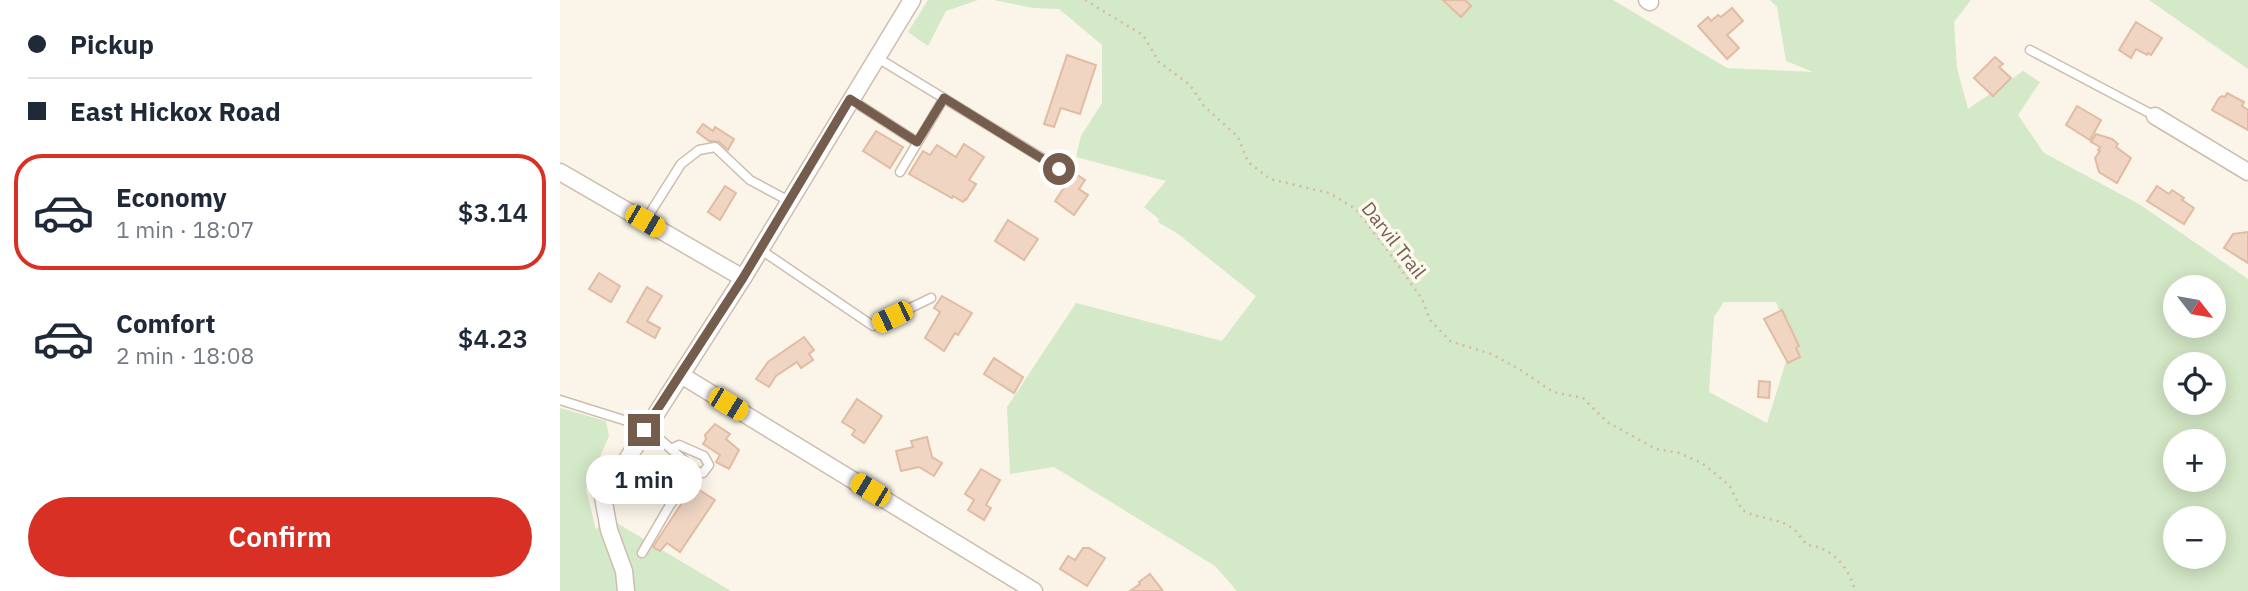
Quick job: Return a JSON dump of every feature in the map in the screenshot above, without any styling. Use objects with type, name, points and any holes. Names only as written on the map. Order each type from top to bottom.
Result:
[{"type":"street","points":[[626,591],[624,571],[609,530],[603,497],[761,250],[912,0]]},
{"type":"street","points":[[2155,116],[2248,172]]},
{"type":"street","points":[[560,172],[743,278]]},
{"type":"street","points":[[681,375],[1034,591]]},
{"type":"lane","points":[[2029,50],[2155,116]]},
{"type":"lane","points":[[876,57],[1059,169]]},
{"type":"lane","points":[[900,172],[944,98]]},
{"type":"lane","points":[[850,99],[917,142]]},
{"type":"lane","points":[[645,221],[681,164],[699,150],[715,148],[750,180],[789,201]]},
{"type":"lane","points":[[761,250],[873,326],[931,298]]},
{"type":"lane","points":[[560,400],[646,427],[671,449],[696,471],[706,471],[709,465],[704,456],[680,445],[671,449]]},
{"type":"lane","points":[[642,553],[670,505],[696,471]]},
{"type":"path","name":"Darvil Trail","points":[[1085,0],[1143,35],[1159,62],[1190,85],[1204,106],[1238,137],[1248,162],[1270,179],[1329,193],[1356,209],[1422,299],[1430,320],[1450,341],[1491,354],[1553,392],[1583,398],[1607,422],[1656,449],[1702,463],[1729,485],[1742,510],[1782,522],[1794,529],[1807,545],[1821,546],[1840,561],[1852,579],[1855,591]]},
{"type":"green space","points":[[928,0],[978,0],[946,11],[928,46],[908,32]]},
{"type":"green space","points":[[994,0],[1613,0],[1727,68],[1813,72],[1786,61],[1777,7],[1770,0],[1971,0],[1954,22],[1957,68],[1968,109],[2023,71],[2040,82],[2018,115],[2044,153],[2139,204],[2248,279],[2248,591],[1237,591],[1215,566],[1054,467],[1010,474],[1007,407],[1076,303],[1222,341],[1256,296],[1178,234],[1158,222],[1159,219],[1144,207],[1166,181],[1076,157],[1081,136],[1102,103],[1102,45],[1059,9],[1033,8]],"holes":[[[1724,302],[1776,302],[1792,342],[1767,423],[1709,392],[1714,317]]]},
{"type":"green space","points":[[2149,0],[2248,0],[2248,69]]},
{"type":"green space","points":[[560,408],[606,421],[609,436],[586,489],[596,530],[605,516],[731,591],[560,591]]},
{"type":"building","points":[[1443,0],[1465,0],[1471,6],[1461,17]]},
{"type":"building","points":[[1732,8],[1743,21],[1727,35],[1739,48],[1727,59],[1698,26],[1708,17],[1711,21]]},
{"type":"building","points":[[2136,22],[2162,38],[2151,55],[2136,49],[2131,58],[2119,50]]},
{"type":"building","points":[[1067,55],[1096,65],[1080,114],[1061,108],[1054,127],[1044,124]]},
{"type":"building","points":[[1995,57],[2003,64],[1999,67],[2011,78],[1993,96],[1974,78]]},
{"type":"building","points":[[2227,93],[2244,102],[2242,106],[2248,110],[2248,130],[2212,110],[2219,98],[2225,97]]},
{"type":"building","points":[[2077,106],[2101,120],[2090,140],[2066,125]]},
{"type":"building","points":[[703,124],[713,131],[715,127],[734,139],[728,150],[719,142],[709,141],[697,132]]},
{"type":"building","points":[[876,131],[903,147],[890,168],[863,151]]},
{"type":"building","points":[[2096,134],[2112,139],[2118,144],[2116,147],[2131,158],[2117,183],[2099,172],[2095,158],[2100,147],[2091,142]]},
{"type":"building","points":[[964,144],[984,157],[969,180],[976,184],[963,202],[909,174],[923,151],[930,155],[937,145],[956,157]]},
{"type":"building","points":[[1076,174],[1085,180],[1079,189],[1088,195],[1074,215],[1055,201]]},
{"type":"building","points":[[725,186],[736,193],[720,220],[708,212]]},
{"type":"building","points":[[2157,186],[2169,194],[2172,190],[2194,208],[2184,224],[2147,201]]},
{"type":"building","points":[[1008,220],[1038,239],[1024,260],[995,241]]},
{"type":"building","points":[[2248,232],[2248,263],[2224,248],[2233,234]]},
{"type":"building","points":[[599,273],[620,286],[611,302],[589,289]]},
{"type":"building","points":[[647,287],[662,296],[647,321],[660,328],[655,338],[627,322]]},
{"type":"building","points":[[942,296],[972,313],[944,351],[925,338],[940,312],[934,308]]},
{"type":"building","points":[[1782,310],[1799,346],[1796,348],[1800,357],[1788,363],[1764,319]]},
{"type":"building","points":[[804,337],[814,350],[809,354],[813,360],[801,368],[797,362],[776,376],[769,387],[756,379],[768,362]]},
{"type":"building","points":[[994,358],[1023,377],[1014,393],[984,374]]},
{"type":"building","points":[[1759,381],[1770,382],[1769,398],[1758,397]]},
{"type":"building","points":[[857,399],[882,416],[864,443],[852,435],[855,430],[842,422]]},
{"type":"building","points":[[715,424],[730,434],[726,439],[739,450],[729,469],[716,462],[720,455],[703,444],[705,435]]},
{"type":"building","points":[[927,437],[932,457],[942,463],[934,476],[919,467],[901,471],[896,451],[913,447],[911,441]]},
{"type":"building","points":[[981,469],[1000,480],[986,505],[991,508],[984,520],[968,510],[974,500],[965,494]]},
{"type":"building","points":[[693,486],[715,500],[680,552],[667,543],[660,551],[653,547]]},
{"type":"building","points":[[1083,548],[1089,548],[1105,558],[1087,586],[1060,569],[1068,556],[1075,560]]},
{"type":"building","points":[[1150,574],[1163,591],[1130,591],[1140,584],[1139,582]]},
{"type":"route","points":[[644,430],[743,278],[850,99],[917,142],[944,98],[1059,169]]}]
